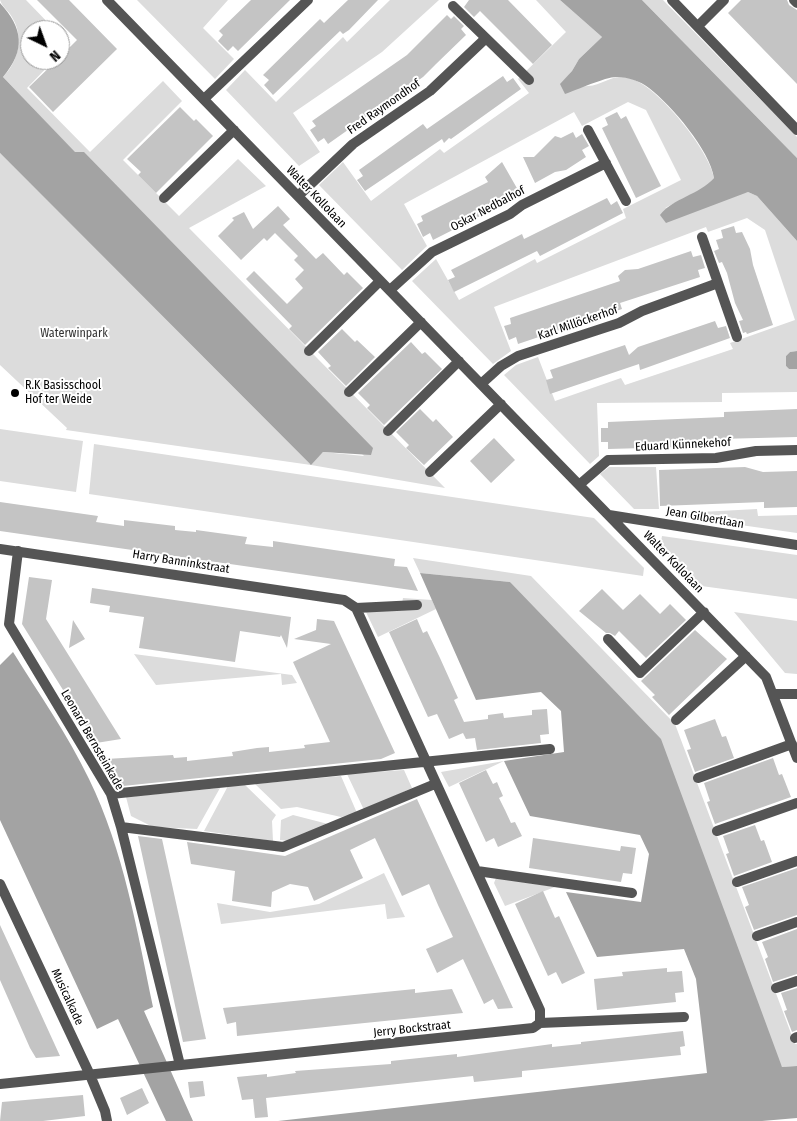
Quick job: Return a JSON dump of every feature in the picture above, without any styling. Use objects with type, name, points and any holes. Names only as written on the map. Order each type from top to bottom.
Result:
[{"type":"street","name":"Walter Kollolaan","points":[[107,0],[766,677],[797,758]]},
{"type":"street","points":[[204,99],[308,0]]},
{"type":"street","points":[[672,0],[797,130]]},
{"type":"street","points":[[698,26],[724,0]]},
{"type":"street","points":[[794,0],[797,3]]},
{"type":"street","points":[[453,6],[529,80]]},
{"type":"street","name":"Fred Raymondhof","points":[[298,196],[353,144],[430,91],[485,39]]},
{"type":"street","points":[[164,198],[234,130]]},
{"type":"street","points":[[588,130],[626,201]]},
{"type":"street","name":"Oskar Nedbalhof","points":[[390,290],[432,252],[510,214],[522,205],[606,163]]},
{"type":"street","points":[[702,237],[737,337]]},
{"type":"street","points":[[309,351],[380,280]]},
{"type":"street","name":"Karl Millöckerhof","points":[[481,384],[501,366],[518,356],[619,323],[642,311],[718,284]]},
{"type":"street","points":[[350,392],[421,322]]},
{"type":"street","points":[[388,431],[459,361]]},
{"type":"street","points":[[430,472],[501,404]]},
{"type":"street","name":"Eduard Künnekehof","points":[[579,485],[608,460],[716,458],[756,451],[797,450]]},
{"type":"street","name":"Jean Gilbertlaan","points":[[609,514],[797,545]]},
{"type":"street","name":"Harry Banninkstraat","points":[[0,549],[344,600],[356,608],[417,605]]},
{"type":"street","name":"Leonard Bernsteinkade","points":[[18,551],[9,624],[111,794],[121,827],[175,1065]]},
{"type":"street","points":[[356,608],[540,1010],[540,1022]]},
{"type":"street","points":[[608,639],[640,673],[704,612]]},
{"type":"street","points":[[676,720],[746,656]]},
{"type":"street","points":[[774,694],[797,694]]},
{"type":"street","points":[[698,778],[792,744]]},
{"type":"street","points":[[111,794],[550,749]]},
{"type":"street","points":[[121,827],[283,847],[436,784]]},
{"type":"street","points":[[717,831],[797,803]]},
{"type":"street","points":[[737,882],[797,861]]},
{"type":"street","points":[[477,871],[632,893]]},
{"type":"street","name":"Musicalkade","points":[[0,884],[90,1075],[105,1111],[107,1121]]},
{"type":"street","points":[[757,936],[797,922]]},
{"type":"street","points":[[776,988],[797,981]]},
{"type":"street","name":"Jerry Bockstraat","points":[[0,1084],[533,1028],[540,1022],[684,1017]]},
{"type":"green space","name":"Waterwinpark","points":[[0,0],[26,0],[45,20],[20,20],[20,70],[44,70],[27,88],[90,152],[163,81],[182,101],[123,160],[179,216],[238,159],[266,186],[189,228],[445,488],[311,465],[66,430],[67,428],[0,365],[0,153],[310,464],[323,452],[364,456],[3,77],[16,57],[19,42],[12,16]]},
{"type":"green space","points":[[137,0],[228,0],[203,28],[234,59],[215,79]]},
{"type":"green space","points":[[390,0],[439,0],[382,52],[293,113],[320,152],[299,166],[226,90],[245,70],[276,102],[343,37],[347,42]]},
{"type":"green space","points":[[536,0],[560,0],[602,37],[579,59],[561,84],[588,86],[614,78],[625,77],[643,84],[681,121],[703,152],[714,178],[706,187],[665,208],[748,192],[757,196],[797,241],[797,351],[790,352],[786,356],[786,366],[789,369],[797,369],[797,392],[722,393],[722,402],[597,403],[599,456],[590,464],[504,375],[516,365],[538,357],[555,401],[621,378],[625,385],[733,349],[730,343],[795,320],[765,230],[747,218],[708,232],[706,227],[494,307],[511,351],[493,364],[412,281],[436,259],[459,300],[535,259],[537,263],[626,218],[623,209],[681,180],[646,110],[628,102],[582,126],[574,112],[404,204],[427,246],[402,270],[319,185],[343,162],[371,201],[440,149],[444,153],[529,93],[518,79],[566,32]]},
{"type":"green space","points":[[642,0],[663,0],[797,137],[797,158]]},
{"type":"green space","points":[[0,429],[83,441],[76,492],[0,481]]},
{"type":"green space","points":[[94,444],[594,518],[644,568],[643,576],[89,494]]},
{"type":"green space","points":[[609,467],[656,467],[659,509],[634,509],[600,474]]},
{"type":"green space","points":[[757,509],[758,516],[797,515],[797,533],[663,514]]},
{"type":"green space","points":[[662,536],[797,555],[797,599],[694,585],[660,547]]},
{"type":"green space","points":[[413,558],[531,576],[675,724],[795,1044],[797,1044],[797,1066],[782,1067],[510,582],[420,573]]},
{"type":"green space","points":[[403,598],[432,600],[436,609],[378,637],[366,612],[401,609]]},
{"type":"green space","points":[[734,612],[797,621],[797,674],[785,673]]},
{"type":"green space","points":[[134,654],[292,675],[297,683],[282,685],[281,674],[156,685]]},
{"type":"green space","points":[[504,761],[449,787],[441,772]]},
{"type":"green space","points":[[404,770],[412,788],[364,810],[347,774]]},
{"type":"green space","points":[[341,776],[357,813],[341,817],[297,807],[281,809],[255,784]]},
{"type":"green space","points":[[245,785],[276,815],[272,821],[273,841],[204,831],[228,786]]},
{"type":"green space","points":[[220,788],[197,829],[153,827],[131,816],[126,797]]},
{"type":"green space","points":[[293,815],[328,824],[288,841],[280,840],[281,820]]},
{"type":"green space","points":[[384,873],[405,917],[387,919],[385,904],[221,924],[217,903],[270,912],[319,904]]},
{"type":"green space","points":[[496,878],[555,887],[505,906],[494,883]]},
{"type":"shaded area","points":[[560,0],[642,0],[797,158],[797,241],[757,196],[748,192],[666,223],[660,215],[672,204],[708,184],[714,178],[711,167],[688,129],[668,105],[638,81],[613,77],[565,94],[560,84],[572,71],[579,59],[602,37]]},
{"type":"shaded area","points":[[0,3],[13,21],[19,39],[15,58],[3,77],[75,152],[84,152],[373,448],[371,455],[323,452],[311,465],[0,153]]},
{"type":"shaded area","points":[[797,351],[797,369],[789,369],[786,366],[786,356],[790,352]]},
{"type":"shaded area","points":[[420,573],[510,582],[661,739],[782,1067],[797,1066],[797,1118],[762,1121],[278,1121],[707,1073],[696,979],[684,949],[597,957],[566,892],[641,902],[649,854],[640,835],[530,816],[504,761],[564,752],[561,711],[541,692],[476,700]]},
{"type":"shaded area","points":[[13,652],[72,746],[89,779],[112,834],[128,891],[153,1007],[144,1011],[193,1121],[166,1121],[118,1019],[97,1029],[0,820],[0,665]]},
{"type":"building","points":[[37,0],[69,0],[117,49],[53,112],[29,87],[47,70],[70,70],[70,47],[77,40],[70,33],[70,20],[57,20]]},
{"type":"building","points":[[251,0],[290,0],[238,51],[233,46],[228,51],[218,41],[223,35],[219,31]]},
{"type":"building","points":[[348,0],[378,0],[349,30],[343,34],[340,31],[273,95],[264,85],[269,80],[263,75],[320,19],[324,23]]},
{"type":"building","points":[[469,0],[508,0],[552,45],[533,64],[480,11],[474,17],[464,7]]},
{"type":"building","points":[[741,0],[787,0],[789,5],[797,10],[797,84],[728,13]]},
{"type":"building","points":[[447,15],[451,19],[454,16],[464,26],[461,29],[466,35],[423,77],[328,144],[324,138],[318,142],[310,130],[316,126],[312,121],[407,55]]},
{"type":"building","points":[[503,76],[507,82],[513,78],[521,89],[451,139],[449,138],[444,143],[442,139],[365,191],[357,180],[363,176],[359,170],[423,124],[427,129]]},
{"type":"building","points":[[180,107],[194,121],[196,119],[213,136],[156,193],[138,175],[141,172],[127,159]]},
{"type":"building","points":[[617,112],[621,119],[626,116],[661,186],[636,198],[602,128],[608,125],[605,118]]},
{"type":"building","points":[[573,132],[576,138],[582,134],[589,146],[582,150],[586,157],[566,170],[555,172],[535,183],[523,157],[534,157],[555,136],[561,138]]},
{"type":"building","points":[[502,162],[518,190],[509,198],[491,203],[494,209],[433,240],[430,233],[423,237],[417,224],[423,221],[421,216],[488,182],[485,177]]},
{"type":"building","points":[[607,198],[611,205],[617,201],[623,213],[540,256],[537,251],[454,292],[448,280],[455,277],[451,270],[522,234],[524,239]]},
{"type":"building","points":[[278,206],[290,219],[283,225],[316,259],[323,253],[344,275],[347,272],[363,288],[305,345],[289,329],[292,326],[246,279],[254,271],[287,304],[303,288],[295,279],[304,270],[294,260],[298,256],[275,233],[267,241],[264,238],[241,260],[218,236],[234,220],[232,218],[244,212],[253,229]]},
{"type":"building","points":[[734,226],[736,233],[742,232],[750,249],[753,265],[773,325],[747,334],[746,332],[743,333],[739,321],[743,320],[735,303],[727,273],[722,262],[719,263],[714,251],[719,249],[716,240],[723,238],[721,230]]},
{"type":"building","points":[[691,251],[693,257],[701,255],[705,268],[698,270],[700,277],[620,303],[622,309],[518,344],[516,337],[509,340],[504,326],[511,324],[510,318],[620,281],[618,276],[625,270],[638,269]]},
{"type":"building","points":[[715,321],[718,328],[726,326],[730,338],[640,370],[639,364],[550,394],[546,380],[553,378],[550,370],[625,345],[629,355],[638,347]]},
{"type":"building","points":[[342,329],[355,342],[357,340],[375,357],[346,386],[328,368],[331,366],[318,352]]},
{"type":"building","points":[[411,342],[422,354],[425,352],[442,369],[384,425],[367,408],[370,405],[358,393]]},
{"type":"building","points":[[420,409],[433,422],[436,419],[453,437],[424,465],[406,448],[409,445],[396,432]]},
{"type":"building","points":[[797,409],[797,437],[718,439],[718,446],[608,449],[608,442],[601,442],[601,428],[608,428],[608,422],[724,417],[724,412]]},
{"type":"building","points":[[494,438],[515,460],[491,483],[470,461]]},
{"type":"building","points":[[745,467],[763,472],[797,471],[797,507],[764,508],[764,502],[660,506],[659,470]]},
{"type":"building","points":[[0,502],[98,516],[96,522],[124,526],[124,520],[175,526],[175,530],[196,532],[196,530],[247,537],[245,544],[273,547],[273,541],[395,559],[394,566],[407,567],[418,591],[0,531]]},
{"type":"building","points":[[29,577],[52,580],[46,619],[121,739],[96,743],[22,624]]},
{"type":"building","points":[[92,588],[291,617],[287,648],[281,635],[280,637],[240,631],[235,662],[139,648],[144,617],[109,612],[110,606],[90,603]]},
{"type":"building","points":[[602,589],[623,610],[640,594],[660,614],[670,604],[686,620],[646,658],[619,631],[615,636],[606,633],[579,611]]},
{"type":"building","points":[[317,619],[334,621],[395,753],[381,759],[123,786],[106,759],[173,755],[174,758],[187,757],[187,761],[233,756],[232,752],[257,748],[269,747],[269,752],[305,748],[304,745],[330,742],[293,662],[331,644],[294,639],[316,630]]},
{"type":"building","points":[[417,619],[423,633],[427,631],[440,658],[458,698],[454,700],[464,722],[488,719],[488,715],[503,713],[504,718],[532,715],[532,710],[547,709],[549,734],[540,735],[541,743],[477,750],[475,738],[466,739],[463,733],[449,739],[437,714],[428,717],[389,632]]},
{"type":"building","points":[[73,620],[85,639],[69,648]]},
{"type":"building","points":[[695,630],[727,659],[669,715],[652,697],[655,695],[641,681]]},
{"type":"building","points":[[715,719],[722,737],[726,736],[734,758],[695,772],[687,750],[691,749],[684,730]]},
{"type":"building","points":[[773,758],[779,775],[782,774],[791,797],[715,824],[707,802],[710,801],[704,783]]},
{"type":"building","points":[[486,770],[493,784],[497,782],[503,796],[499,798],[511,823],[515,822],[522,836],[498,847],[494,838],[486,842],[459,783]]},
{"type":"building","points":[[417,799],[513,1008],[498,1009],[493,999],[484,1004],[463,959],[437,973],[426,949],[453,937],[429,884],[402,896],[375,838],[350,850],[363,878],[314,901],[308,887],[290,884],[272,892],[271,907],[232,901],[235,871],[191,864],[187,842],[285,856]]},
{"type":"building","points":[[755,825],[761,841],[764,840],[772,862],[734,876],[726,854],[729,853],[723,836]]},
{"type":"building","points":[[138,836],[162,839],[206,1039],[183,1042]]},
{"type":"building","points":[[533,838],[620,851],[621,846],[636,848],[632,874],[623,873],[621,882],[529,868]]},
{"type":"building","points":[[797,868],[797,915],[754,930],[745,907],[749,905],[742,887]]},
{"type":"building","points":[[543,891],[555,918],[559,916],[585,973],[562,984],[556,972],[548,976],[515,904]]},
{"type":"building","points":[[0,925],[60,1056],[36,1058],[30,1048],[0,980]]},
{"type":"building","points":[[797,929],[797,974],[773,982],[765,959],[768,957],[762,942]]},
{"type":"building","points":[[667,968],[667,972],[682,971],[684,992],[675,993],[676,1002],[597,1010],[594,979],[623,976],[622,972]]},
{"type":"building","points":[[797,988],[797,1030],[792,1032],[784,1011],[787,1010],[781,993]]},
{"type":"building","points":[[415,989],[415,993],[452,989],[463,1013],[237,1036],[236,1022],[227,1024],[223,1008]]},
{"type":"building","points":[[683,1031],[685,1046],[680,1047],[681,1055],[522,1071],[522,1077],[474,1082],[473,1076],[266,1098],[268,1117],[255,1118],[253,1099],[242,1100],[237,1077],[267,1074],[267,1077],[296,1073],[295,1071],[391,1064],[391,1061],[457,1054],[457,1057],[552,1044],[552,1047]]},
{"type":"building","points":[[203,1081],[205,1096],[190,1098],[188,1082]]},
{"type":"building","points":[[142,1088],[149,1103],[127,1115],[120,1098]]},
{"type":"building","points":[[83,1095],[85,1116],[43,1121],[0,1121],[2,1102]]},
{"type":"place","name":"R.K Basisschool Hof ter Weide","points":[[15,393]]}]
